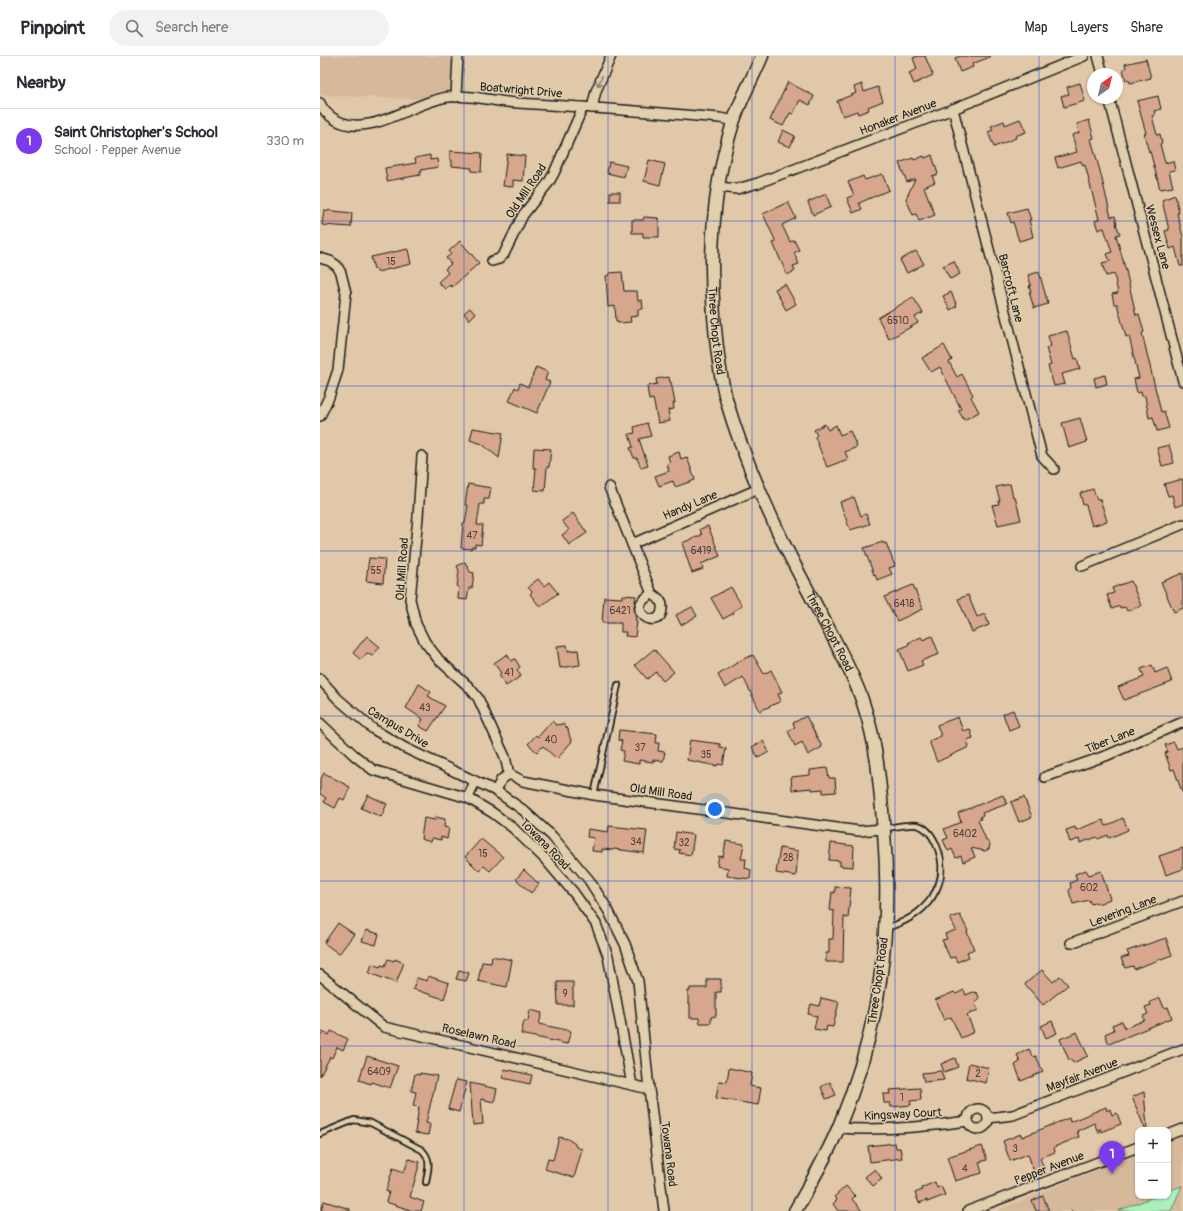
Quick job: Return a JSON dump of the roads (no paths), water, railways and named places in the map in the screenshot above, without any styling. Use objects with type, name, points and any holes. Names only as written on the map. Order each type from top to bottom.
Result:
[{"type":"main road","name":"Three Chopt Road","points":[[762,56],[734,121],[718,187],[712,246],[713,298],[717,352],[725,393],[733,420],[758,489],[786,548],[845,660],[864,703],[876,751],[886,855],[883,964],[870,1036],[857,1079],[839,1128],[814,1178],[795,1211]]},
{"type":"street","points":[[456,97],[458,56]]},
{"type":"street","name":"Old Mill Road","points":[[492,261],[504,254],[523,215],[549,182],[596,91],[611,56]]},
{"type":"street","name":"Honaker Avenue","points":[[718,187],[737,189],[758,183],[953,109],[1084,56]]},
{"type":"street","points":[[1098,56],[1101,68]]},
{"type":"street","name":"Boatwright Drive","points":[[320,103],[325,111],[334,119],[352,126],[380,121],[430,101],[456,97],[469,97],[515,103],[588,107],[720,118],[734,121]]},
{"type":"street","name":"Wessex Lane","points":[[1111,104],[1183,381]]},
{"type":"street","name":"Barcroft Lane","points":[[953,109],[1042,456],[1054,468]]},
{"type":"street","points":[[320,258],[330,261],[337,266],[341,273],[346,293],[338,370],[329,397],[320,416]]},
{"type":"street","name":"Old Mill Road","points":[[422,456],[410,599],[416,624],[425,642],[439,660],[469,687],[478,698],[505,757],[509,774],[523,781],[594,795],[858,831],[883,829]]},
{"type":"street","points":[[609,487],[652,594]]},
{"type":"street","name":"Handy Lane","points":[[632,544],[758,489]]},
{"type":"street","points":[[1082,566],[1183,524]]},
{"type":"street","name":"Campus Drive","points":[[320,679],[338,699],[373,729],[405,748],[475,781]]},
{"type":"street","name":"Tiber Lane","points":[[1044,778],[1108,755],[1183,722]]},
{"type":"street","name":"Towana Road","points":[[320,723],[354,755],[373,770],[468,798],[493,813],[513,828],[546,859],[574,893],[596,924],[608,956],[632,1085]]},
{"type":"street","points":[[496,791],[502,780],[509,774]]},
{"type":"street","points":[[468,798],[475,781]]},
{"type":"street","name":"Towana Road","points":[[475,781],[496,791],[523,810],[552,836],[589,880],[608,910],[625,944],[638,981],[649,1089],[664,1211]]},
{"type":"street","name":"Levering Lane","points":[[1071,943],[1183,901]]},
{"type":"street","name":"Roselawn Road","points":[[320,974],[384,1026],[649,1089]]},
{"type":"street","name":"Mayfair Avenue","points":[[988,1118],[1013,1115],[1183,1049]]},
{"type":"street","points":[[976,1109],[983,1110],[988,1118],[984,1128],[978,1130],[971,1127],[968,1121],[968,1114],[976,1109]]},
{"type":"street","name":"Kingsway Court","points":[[839,1128],[853,1129],[924,1126],[968,1121]]},
{"type":"street","points":[[1171,1134],[1183,1130]]},
{"type":"street","name":"Pepper Avenue","points":[[968,1211],[1135,1147]]},
{"type":"lane","points":[[594,795],[618,685]]},
{"type":"lane","points":[[883,829],[917,825],[926,828],[940,851],[942,867],[936,890],[922,910],[907,921],[885,928]]},
{"type":"lane","points":[[320,1134],[354,1120],[371,1123],[422,1150],[428,1156],[429,1168],[426,1182]]},
{"type":"place","name":"Saint Christopher's School","points":[[1112,1174]]}]
